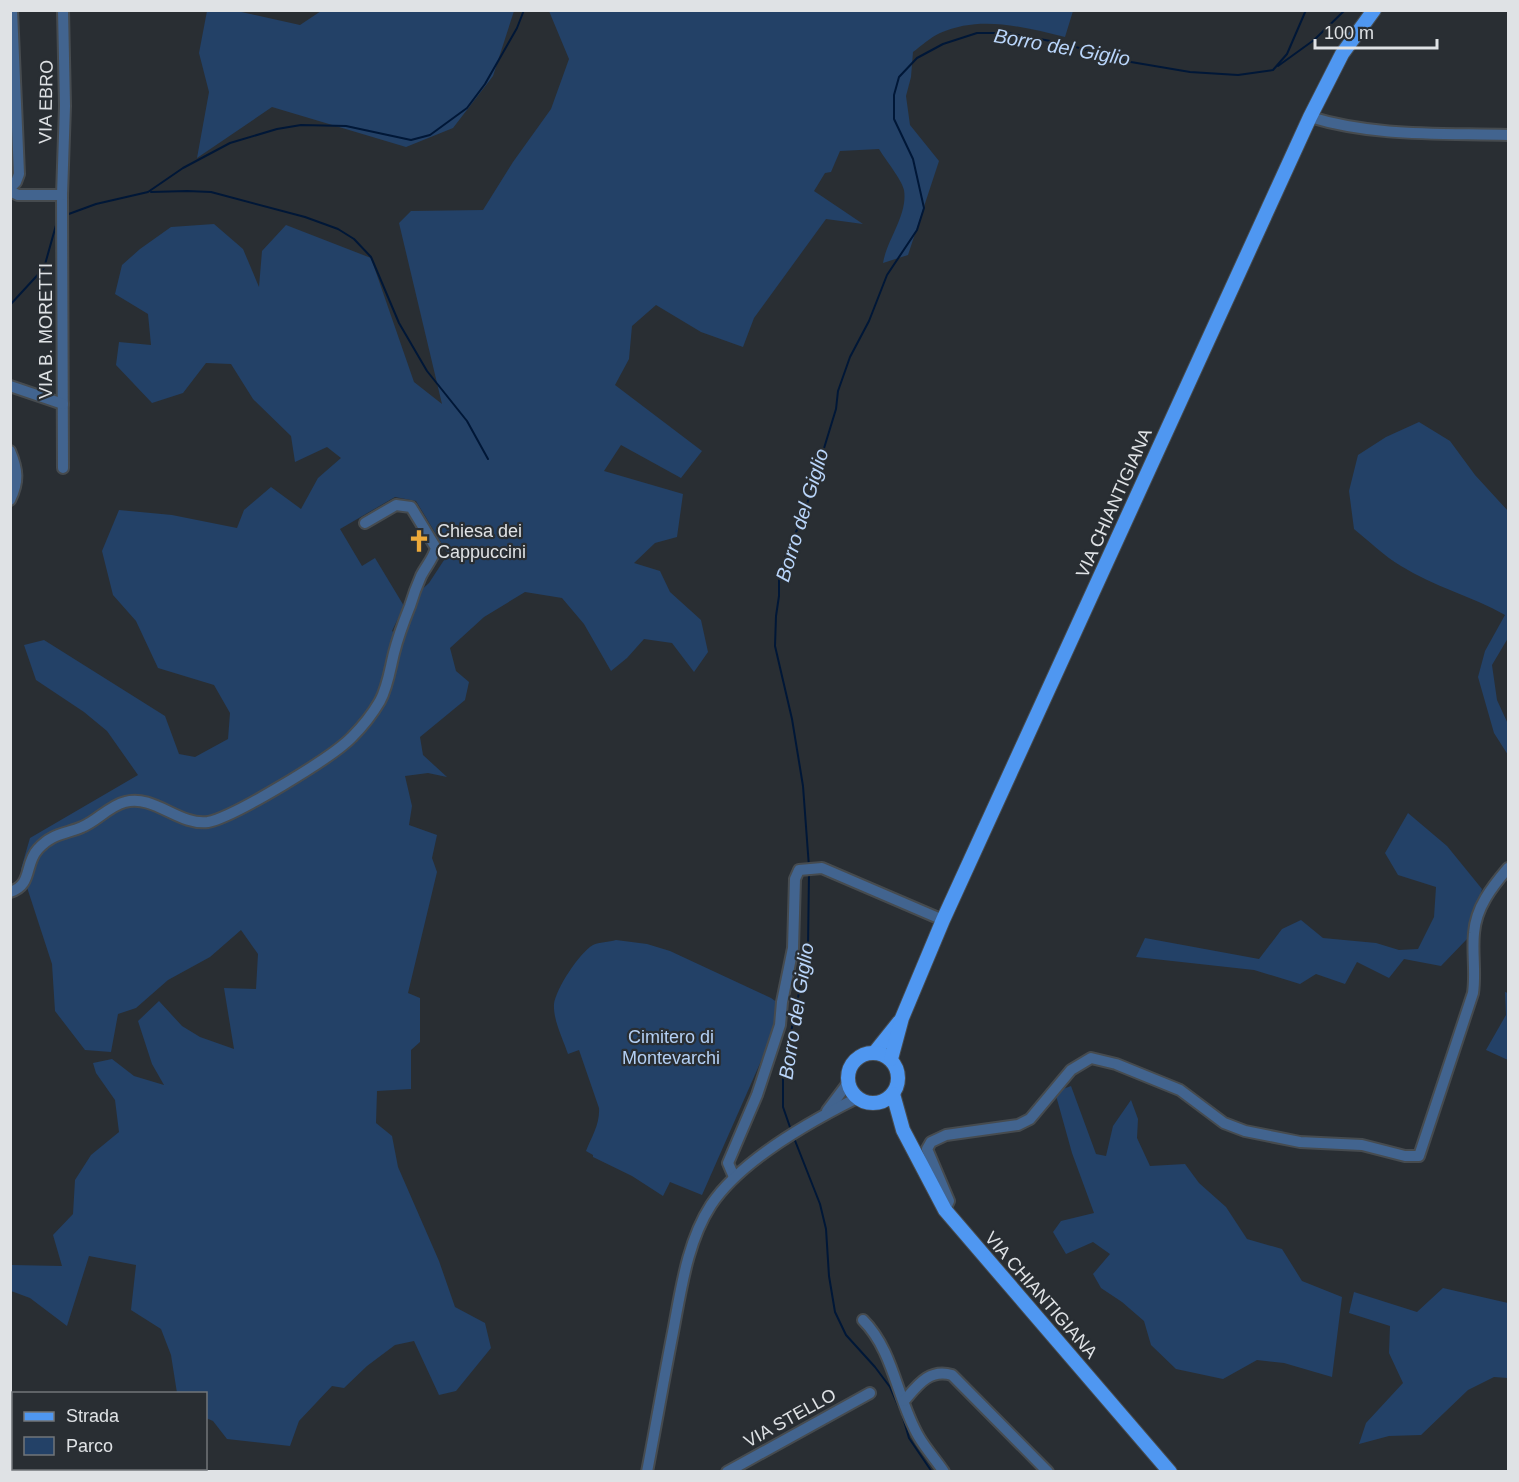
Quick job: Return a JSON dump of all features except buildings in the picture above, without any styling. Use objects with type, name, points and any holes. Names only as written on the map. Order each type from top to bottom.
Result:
[{"type":"main road","name":"VIA CHIANTIGIANA","points":[[1170,1472],[945,1210],[903,1130],[893,1094],[899,1080],[896,1065],[891,1059],[902,1018],[943,920],[1310,117],[1342,54],[1374,10]]},
{"type":"main road","name":"VIA CHIANTIGIANA","points":[[848,1083],[850,1067],[854,1061],[867,1053],[875,1052],[902,1018]]},
{"type":"main road","points":[[875,1052],[891,1059]]},
{"type":"main road","points":[[848,1083],[857,1098],[869,1103],[888,1099],[893,1094]]},
{"type":"main road","name":"VIA CHIANTIGIANA","points":[[876,1103],[903,1130]]},
{"type":"street","points":[[12,10],[20,174],[10,189],[18,195],[62,195]]},
{"type":"street","name":"VIA EBRO","points":[[62,195],[65,106],[63,10]]},
{"type":"street","points":[[1310,117],[1338,126],[1380,132],[1509,135]]},
{"type":"street","name":"VIA B. MORETTI","points":[[62,195],[63,468]]},
{"type":"street","points":[[10,387],[63,404]]},
{"type":"street","points":[[10,451],[16,467],[18,483],[10,500]]},
{"type":"street","points":[[10,892],[26,882],[29,863],[38,849],[59,833],[83,827],[118,804],[138,801],[189,821],[206,822],[221,818],[295,777],[351,738],[379,703],[386,689],[399,634],[422,575],[434,556],[436,548],[411,507],[396,505],[365,523]]},
{"type":"street","points":[[734,1177],[728,1163],[757,1095],[780,1026],[782,1002],[793,948],[795,879],[799,870],[822,868],[943,920]]},
{"type":"street","points":[[945,1210],[949,1201],[927,1149],[930,1142],[946,1135],[1018,1125],[1030,1119],[1071,1070],[1090,1058],[1116,1064],[1180,1090],[1224,1123],[1245,1131],[1300,1142],[1362,1145],[1405,1156],[1419,1156],[1473,993],[1476,976],[1474,932],[1478,913],[1485,898],[1509,868]]},
{"type":"street","points":[[826,1114],[848,1083]]},
{"type":"street","points":[[647,1472],[684,1276],[696,1236],[711,1205],[734,1177],[803,1128],[857,1098]]},
{"type":"street","points":[[863,1320],[872,1329],[895,1376],[919,1437],[944,1472]]},
{"type":"street","points":[[904,1401],[924,1378],[943,1372],[952,1375],[1048,1472]]},
{"type":"street","name":"VIA STELLO","points":[[727,1472],[870,1393]]},
{"type":"green space","points":[[207,11],[237,11],[300,25],[321,11],[514,11],[493,76],[453,128],[406,147],[272,107],[197,158],[209,92],[199,53]]},
{"type":"green space","points":[[549,11],[1073,11],[1065,37],[1018,27],[971,25],[940,33],[913,52],[911,77],[906,96],[910,125],[939,161],[908,255],[883,263],[903,209],[904,190],[897,175],[879,149],[840,151],[831,172],[825,173],[814,191],[863,224],[826,219],[754,318],[743,347],[701,332],[656,305],[632,326],[629,359],[615,385],[702,451],[681,478],[621,445],[604,471],[683,494],[677,537],[655,543],[634,563],[660,571],[670,592],[701,620],[708,652],[694,672],[672,643],[644,639],[627,658],[611,671],[584,624],[562,598],[525,592],[484,617],[450,648],[456,671],[469,682],[465,700],[420,737],[423,755],[447,777],[428,773],[405,776],[412,806],[409,825],[437,835],[432,858],[437,872],[408,993],[420,998],[420,1042],[411,1050],[411,1089],[377,1091],[376,1123],[392,1136],[398,1167],[439,1261],[455,1307],[485,1323],[491,1348],[456,1391],[439,1395],[414,1341],[395,1345],[367,1366],[344,1388],[332,1386],[299,1421],[290,1446],[227,1439],[213,1421],[207,1418],[207,1392],[177,1392],[171,1355],[161,1329],[131,1310],[136,1265],[89,1256],[67,1326],[30,1298],[11,1291],[11,1265],[62,1266],[53,1235],[73,1214],[75,1180],[91,1155],[119,1132],[115,1100],[96,1073],[93,1063],[112,1059],[134,1076],[164,1085],[152,1064],[138,1021],[159,1001],[182,1026],[200,1037],[234,1049],[224,988],[256,989],[258,954],[241,930],[210,957],[168,980],[136,1008],[118,1014],[111,1052],[85,1050],[55,1011],[52,964],[21,869],[30,838],[138,775],[107,731],[84,712],[36,680],[24,645],[44,640],[165,716],[179,754],[195,757],[228,739],[230,713],[214,685],[158,668],[136,621],[113,595],[102,551],[119,510],[172,515],[237,528],[244,510],[271,487],[301,509],[318,478],[341,458],[327,447],[295,462],[291,436],[253,399],[231,364],[206,363],[183,393],[152,403],[116,365],[119,342],[151,345],[148,314],[115,294],[122,265],[171,227],[214,224],[243,249],[259,287],[262,251],[286,225],[371,258],[414,382],[442,404],[399,223],[411,211],[483,210],[513,162],[551,109],[569,59]],"holes":[[[395,497],[416,501],[448,554],[429,583],[417,594],[402,638],[392,631],[404,606],[375,558],[362,566],[340,529]]]},
{"type":"green space","points":[[1419,422],[1450,441],[1475,475],[1508,511],[1508,638],[1492,665],[1497,700],[1508,724],[1508,755],[1494,733],[1478,677],[1485,651],[1505,615],[1401,566],[1354,529],[1349,491],[1358,455],[1386,437]]},
{"type":"green space","points":[[1408,813],[1447,846],[1482,889],[1467,939],[1441,966],[1404,959],[1389,978],[1357,962],[1345,984],[1316,974],[1300,984],[1254,970],[1136,957],[1145,938],[1259,959],[1282,929],[1301,920],[1323,938],[1376,943],[1399,950],[1418,949],[1434,917],[1436,887],[1398,875],[1385,853]]},
{"type":"green space","name":"Cimitero di Montevarchi","points":[[616,940],[647,944],[670,951],[778,1003],[777,1019],[772,1036],[702,1195],[670,1182],[663,1196],[586,1151],[597,1125],[599,1108],[579,1050],[568,1054],[557,1023],[554,1004],[564,981],[581,955],[593,945]]},
{"type":"green space","points":[[1505,992],[1508,993],[1508,1060],[1486,1050],[1506,1015]]},
{"type":"green space","points":[[1071,1086],[1096,1154],[1106,1156],[1113,1126],[1131,1100],[1138,1119],[1137,1138],[1150,1166],[1185,1164],[1199,1183],[1226,1207],[1247,1239],[1282,1249],[1302,1281],[1342,1297],[1332,1377],[1284,1363],[1257,1360],[1223,1379],[1176,1369],[1151,1345],[1144,1321],[1101,1288],[1093,1274],[1110,1254],[1093,1242],[1066,1254],[1053,1232],[1061,1221],[1094,1213],[1072,1153],[1055,1092]]},
{"type":"green space","points":[[1443,1288],[1508,1303],[1508,1378],[1494,1377],[1468,1390],[1421,1435],[1389,1436],[1359,1444],[1366,1423],[1403,1383],[1389,1353],[1390,1326],[1349,1313],[1354,1292],[1417,1312]]},
{"type":"waterway","points":[[66,215],[96,204],[148,192],[183,168],[230,143],[277,129],[301,125],[346,126],[411,140],[430,135],[467,108],[485,84],[517,28],[524,10]]},
{"type":"waterway","name":"Borro del Giglio","points":[[809,867],[803,786],[792,719],[775,646],[779,575],[803,517],[836,409],[838,391],[850,357],[869,321],[887,275],[917,230],[924,208],[913,159],[894,119],[894,95],[899,77],[917,58],[943,44],[977,33],[1008,33],[1061,43],[1131,62],[1190,72],[1238,75],[1273,70],[1287,54],[1306,10]]},
{"type":"waterway","points":[[1278,66],[1314,40],[1345,10]]},
{"type":"waterway","points":[[151,192],[211,192],[305,217],[338,229],[354,239],[371,257],[399,323],[427,371],[467,421],[488,459]]},
{"type":"waterway","points":[[10,305],[44,268],[58,218]]},
{"type":"waterway","name":"Borro del Giglio","points":[[791,1130],[783,1107],[783,1072],[808,948],[809,873]]},
{"type":"waterway","name":"Borro del Giglio","points":[[794,1138],[820,1204],[826,1229],[829,1276],[835,1312],[846,1335],[890,1387],[902,1414],[909,1438],[932,1472]]},
{"type":"railway","points":[[86,1470],[95,1472]]},
{"type":"railway","points":[[115,1470],[124,1472]]},
{"type":"place","name":"Chiesa dei Cappuccini","points":[[419,541]]}]
